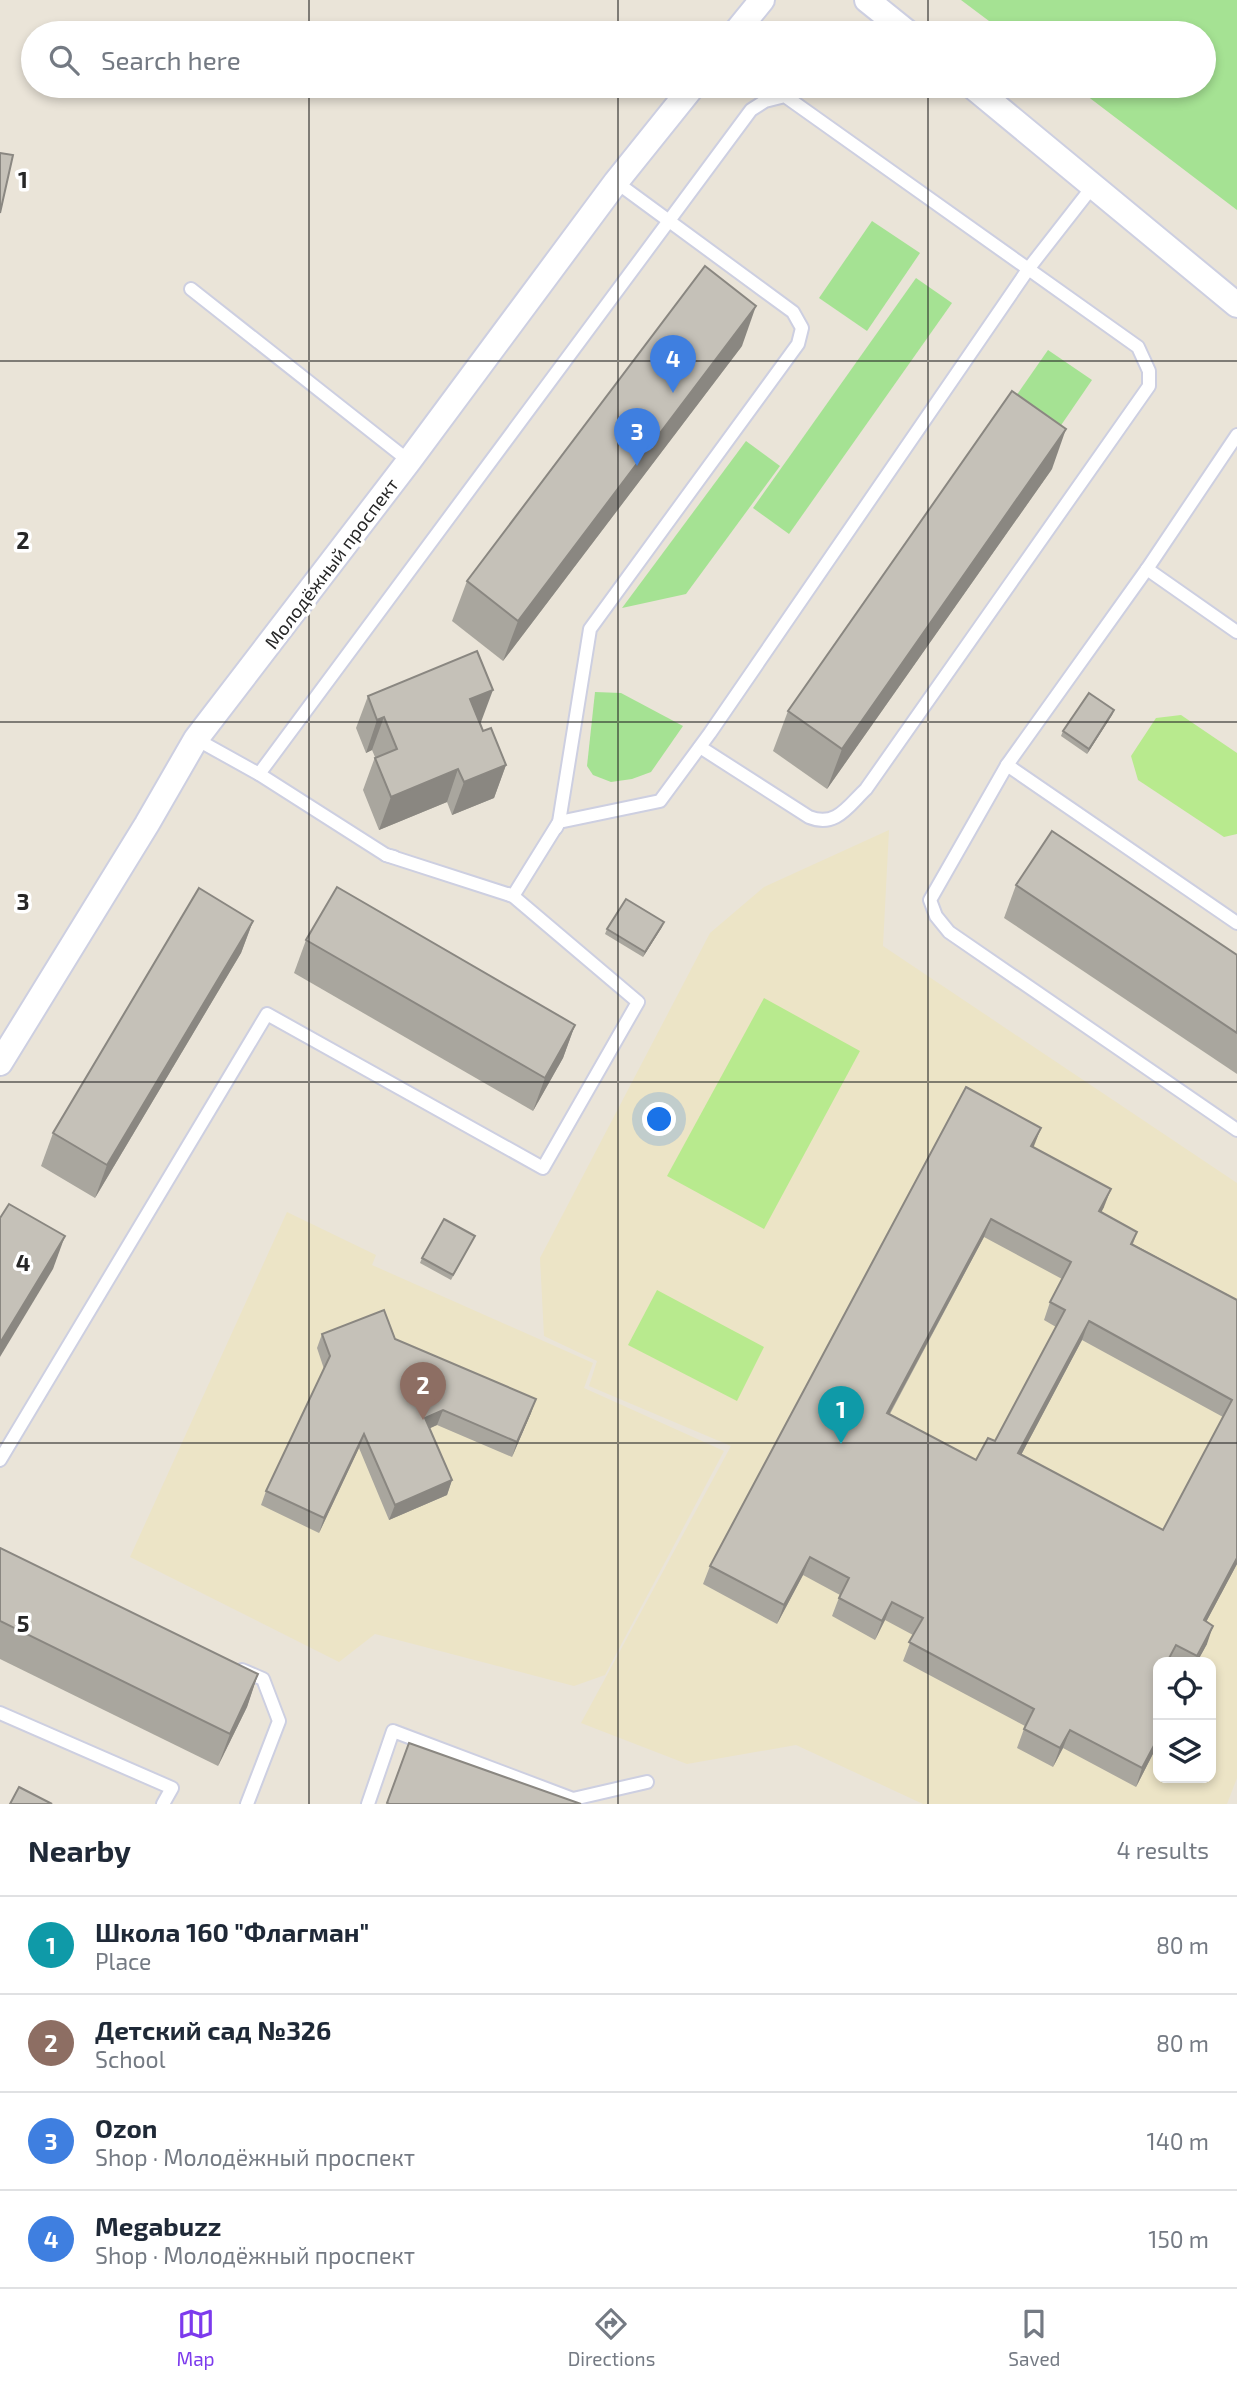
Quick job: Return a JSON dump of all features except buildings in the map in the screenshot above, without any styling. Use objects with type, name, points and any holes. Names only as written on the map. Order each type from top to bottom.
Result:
[{"type":"street","points":[[745,21],[762,0]]},
{"type":"street","points":[[867,0],[893,21]]},
{"type":"street","name":"Молодёжный проспект","points":[[0,1062],[147,824],[196,739],[409,461],[616,182],[683,98]]},
{"type":"street","points":[[987,98],[1237,305]]},
{"type":"lane","points":[[259,774],[751,110],[765,101],[777,98]]},
{"type":"lane","points":[[700,747],[809,817],[821,822],[836,818],[866,789],[1149,386],[1149,371],[1138,347],[788,98]]},
{"type":"lane","points":[[513,896],[559,822],[590,629],[798,344],[803,328],[793,312],[616,182]]},
{"type":"lane","points":[[559,822],[660,801],[700,747],[1029,268],[1093,186]]},
{"type":"lane","points":[[191,289],[409,461]]},
{"type":"lane","points":[[1237,435],[1147,569],[1007,765],[930,900],[936,916],[950,932],[1237,1130]]},
{"type":"lane","points":[[1147,569],[1237,632]]},
{"type":"lane","points":[[0,1460],[267,1014],[543,1168],[638,1002],[513,896],[386,855],[259,774],[196,739]]},
{"type":"lane","points":[[1007,765],[1237,923]]},
{"type":"lane","points":[[226,1662],[263,1679],[279,1721],[247,1804]]},
{"type":"lane","points":[[0,1713],[172,1788],[163,1804]]},
{"type":"lane","points":[[368,1804],[393,1731],[573,1799],[647,1782]]},
{"type":"shaded area","points":[[889,830],[883,946],[1237,1183],[1237,1778],[1227,1804],[923,1804],[796,1745],[687,1764],[581,1723],[731,1446],[589,1386],[597,1361],[544,1336],[540,1258],[710,933],[764,887]]},
{"type":"shaded area","points":[[287,1212],[376,1255],[372,1265],[593,1363],[584,1388],[724,1451],[605,1675],[574,1686],[375,1634],[339,1662],[130,1557]]},
{"type":"green space","points":[[961,0],[1237,0],[1237,210],[1090,98],[1216,98],[1216,21],[989,21]]},
{"type":"green space","points":[[872,221],[920,253],[867,331],[819,298]]},
{"type":"green space","points":[[916,278],[952,303],[789,534],[753,508]]},
{"type":"green space","points":[[1048,350],[1092,380],[1053,437],[1009,406]]},
{"type":"green space","points":[[746,441],[780,466],[686,594],[622,608]]},
{"type":"green space","points":[[595,692],[621,693],[683,726],[651,772],[632,779],[611,782],[593,775],[587,766]]},
{"type":"green space","points":[[1181,715],[1237,753],[1237,834],[1224,837],[1138,780],[1131,756],[1156,718]]},
{"type":"green space","points":[[764,998],[860,1051],[764,1229],[667,1176]]},
{"type":"green space","points":[[657,1290],[764,1347],[737,1401],[628,1345]]},
{"type":"place","name":"Megabuzz","points":[[673,393]]},
{"type":"place","name":"Ozon","points":[[637,466]]},
{"type":"place","name":"Детский сад №326","points":[[423,1420]]},
{"type":"place","name":"Школа 160 \"Флагман\"","points":[[841,1444]]}]
